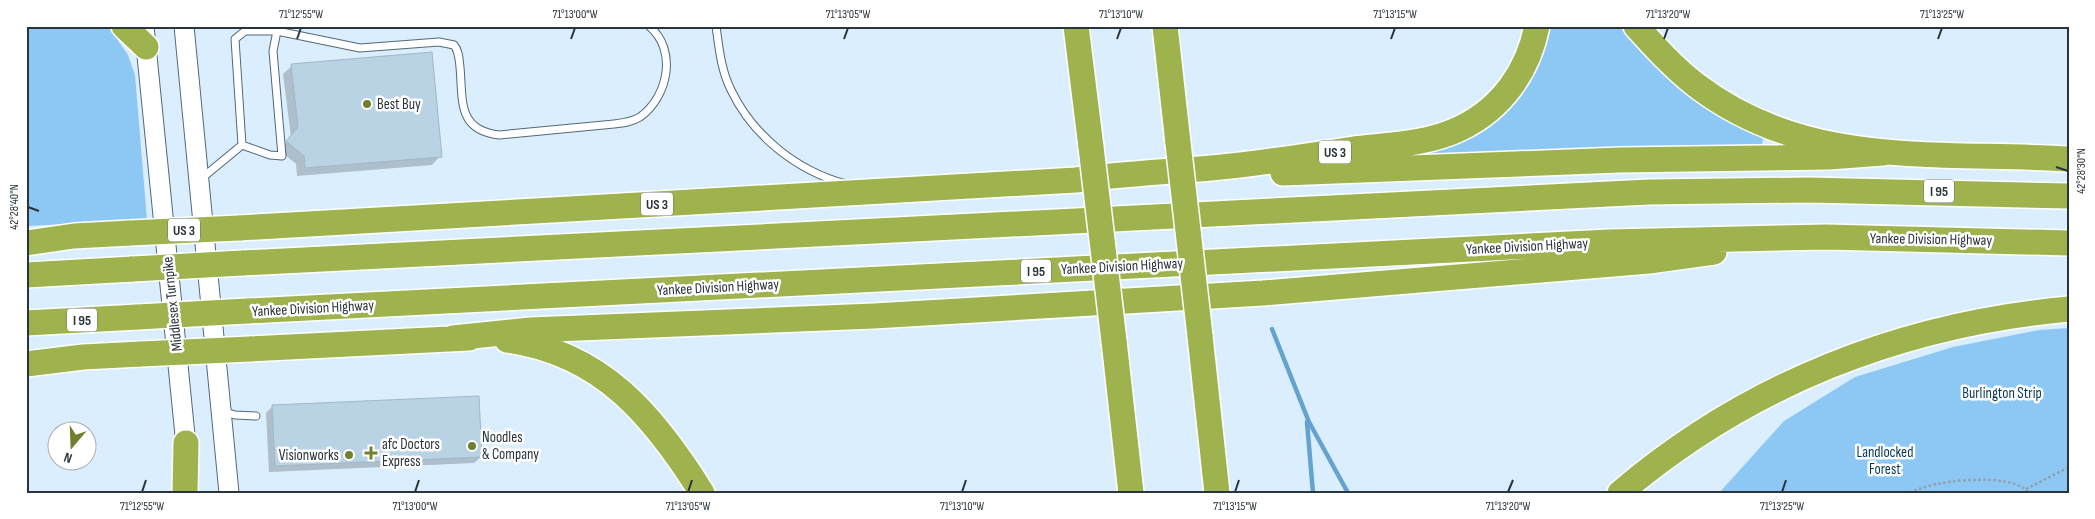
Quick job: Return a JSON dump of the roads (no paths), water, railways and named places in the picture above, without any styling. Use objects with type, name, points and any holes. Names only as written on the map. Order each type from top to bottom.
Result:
[{"type":"highway","points":[[124,26],[145,37]]},
{"type":"highway","points":[[1165,26],[1218,493]]},
{"type":"highway","name":"US 3","points":[[26,243],[74,236],[1076,180],[1120,174],[1239,165],[1422,140],[1450,133],[1483,114],[1507,92],[1525,64],[1537,26]]},
{"type":"highway","points":[[1636,26],[1684,76],[1707,93],[1748,118],[1779,132],[1812,142],[1883,153]]},
{"type":"highway","points":[[1076,33],[1131,493]]},
{"type":"highway","points":[[1076,180],[1119,182],[1530,163],[1677,158],[1829,157],[1883,153],[2069,158]]},
{"type":"highway","name":"I 95","points":[[26,275],[1649,192],[1809,190],[2069,196]]},
{"type":"highway","points":[[26,234],[74,236]]},
{"type":"highway","points":[[26,364],[142,354],[453,338],[530,330],[865,316],[1308,290],[1649,261],[1826,237]]},
{"type":"highway","name":"Yankee Division Highway","points":[[26,323],[1517,246],[1826,237],[2069,243]]},
{"type":"highway","points":[[1620,493],[1659,461],[1708,428],[1778,388],[1829,364],[1891,343],[1961,324],[2016,314],[2069,309]]},
{"type":"highway","points":[[453,338],[497,339],[527,344],[565,356],[600,375],[634,402],[655,423],[702,493]]},
{"type":"highway","points":[[26,356],[83,358]]},
{"type":"highway","points":[[185,493],[186,444]]},
{"type":"main road","points":[[184,26],[229,493]]},
{"type":"main road","name":"Middlesex Turnpike","points":[[145,37],[192,493]]},
{"type":"lane","points":[[242,145],[235,39],[245,31],[278,28],[353,47],[439,42],[454,45],[458,55],[463,108],[467,119],[483,132],[508,135],[614,124],[630,121],[640,116],[657,98],[666,76],[664,51],[656,33],[649,26]]},
{"type":"lane","points":[[716,26],[721,59],[730,90],[750,120],[766,139],[795,161],[820,175],[865,188],[891,190]]},
{"type":"lane","points":[[242,145],[270,155],[282,156],[273,51],[278,28]]},
{"type":"lane","points":[[200,180],[242,145]]},
{"type":"lane","points":[[221,410],[235,415],[256,416]]},
{"type":"waterway","points":[[1272,329],[1309,422],[1348,493]]},
{"type":"waterway","points":[[1307,422],[1313,493]]},
{"type":"place","name":"Best Buy","points":[[367,104]]},
{"type":"place","name":"Noodles & Company","points":[[472,446]]},
{"type":"place","name":"afc Doctors Express","points":[[371,453]]},
{"type":"place","name":"Visionworks","points":[[349,455]]},
{"type":"park label","name":"Burlington Strip","points":[[2002,393]]},
{"type":"park label","name":"Landlocked Forest","points":[[1885,460]]}]
